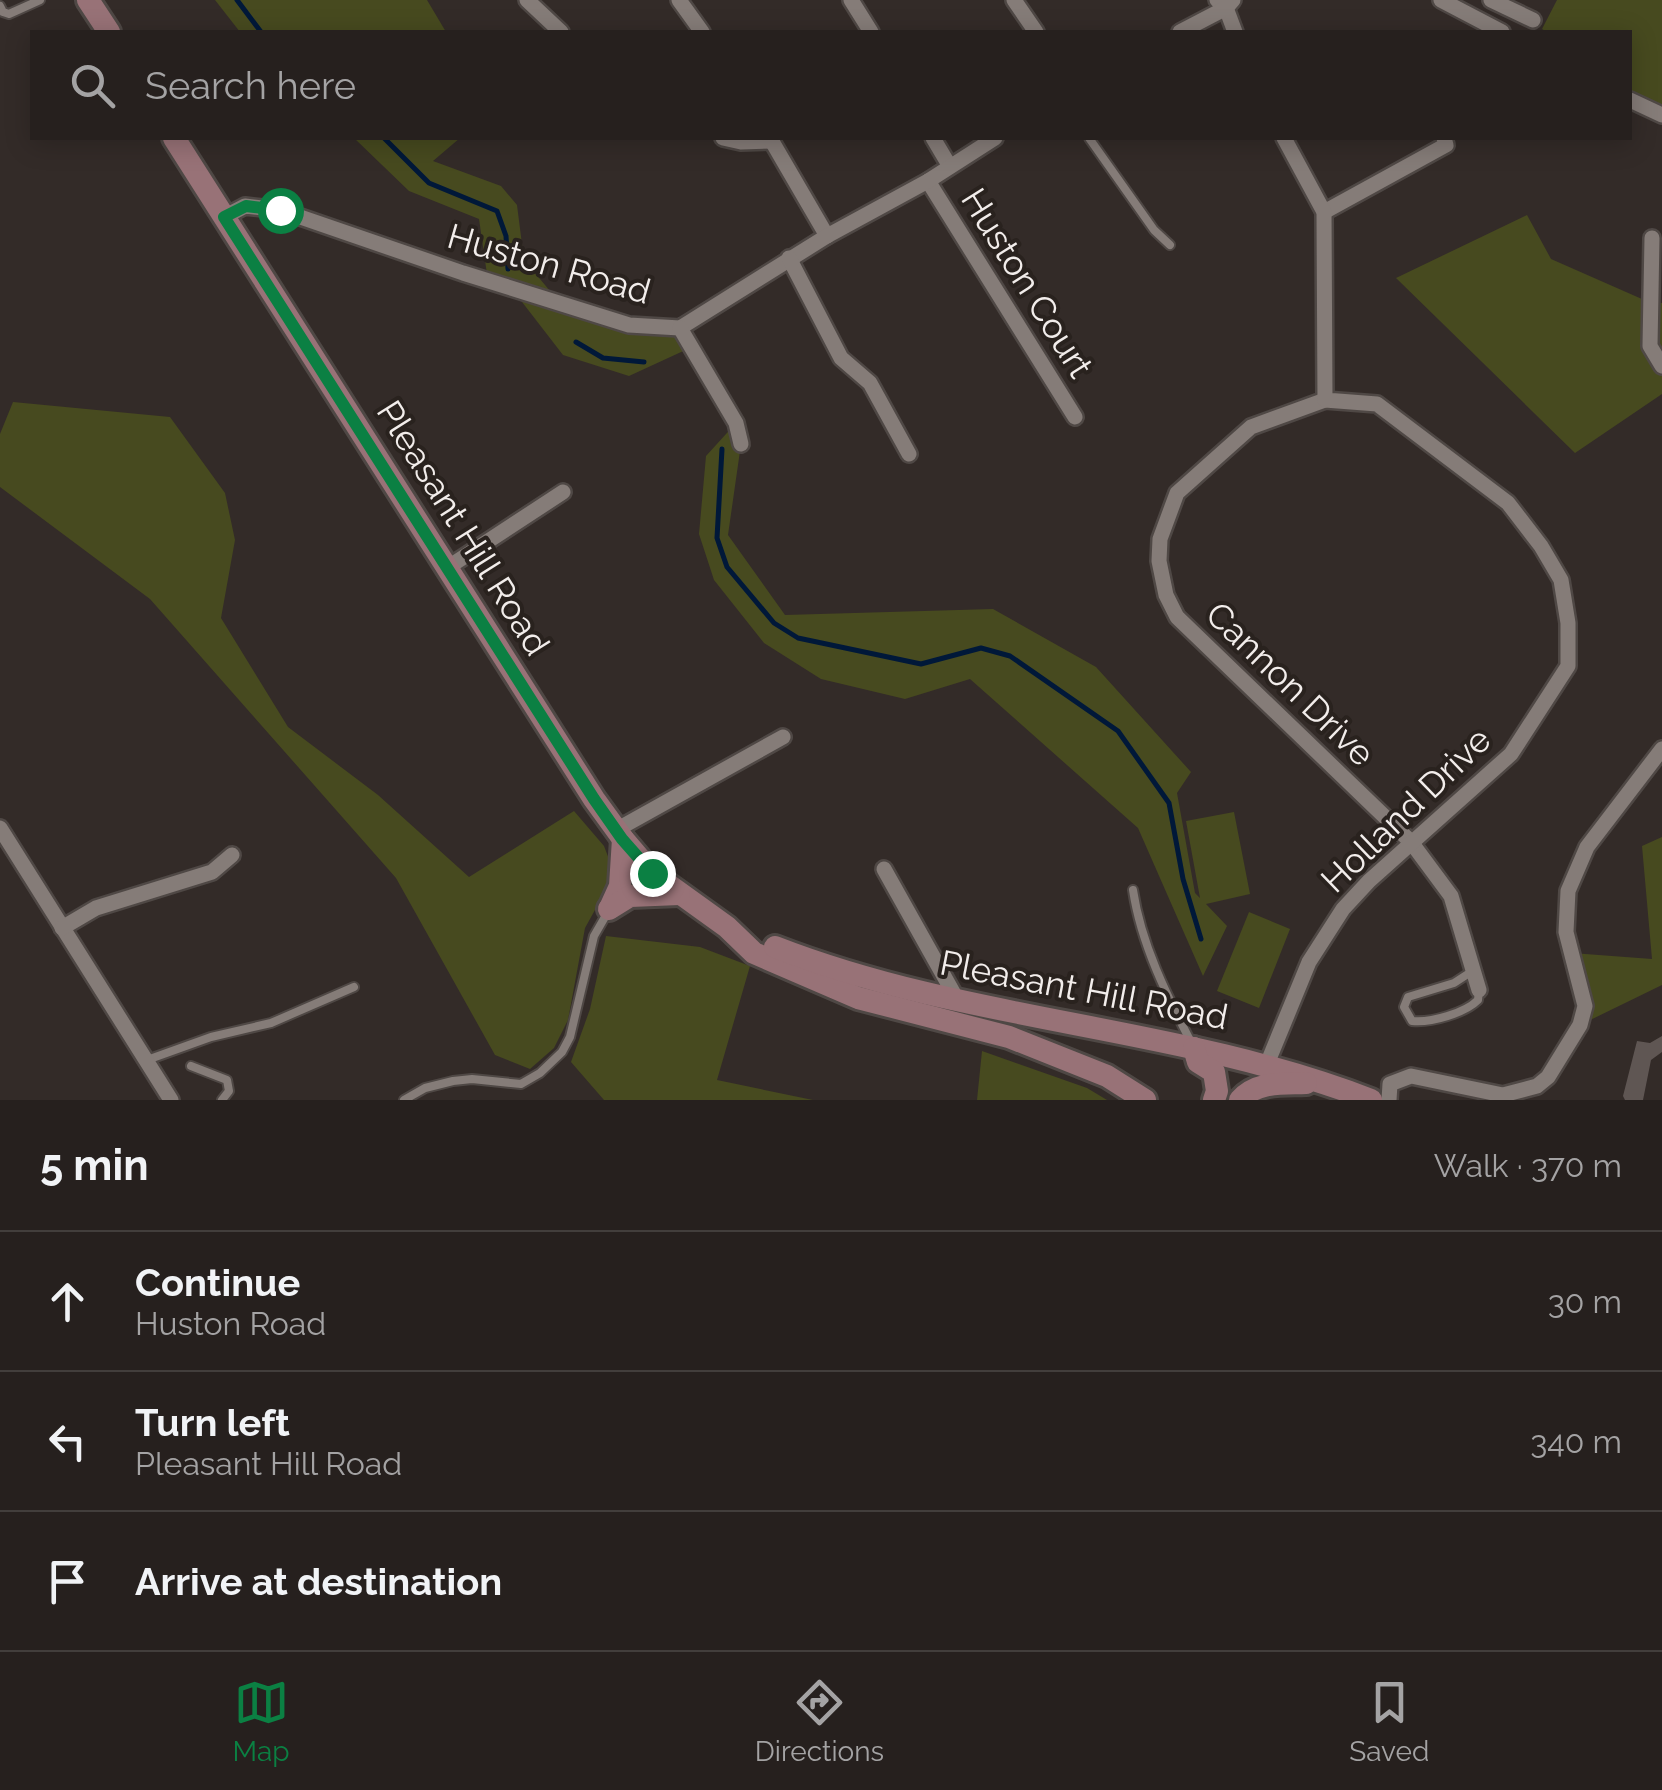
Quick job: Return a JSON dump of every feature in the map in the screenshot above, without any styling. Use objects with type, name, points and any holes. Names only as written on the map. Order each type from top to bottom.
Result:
[{"type":"main road","points":[[88,0],[108,30]]},
{"type":"main road","name":"Pleasant Hill Road","points":[[175,140],[619,835],[652,873],[727,928],[754,954],[858,998],[1010,1037],[1107,1076],[1145,1100]]},
{"type":"main road","points":[[609,910],[620,886],[619,835]]},
{"type":"main road","points":[[609,910],[630,896],[679,894]]},
{"type":"main road","name":"Pleasant Hill Road","points":[[727,928],[848,974],[959,1003],[1267,1064],[1371,1100]]},
{"type":"main road","points":[[1194,1048],[1198,1062],[1214,1072],[1218,1092],[1214,1100]]},
{"type":"main road","points":[[1240,1100],[1264,1085],[1324,1082]]},
{"type":"street","points":[[527,0],[558,30]]},
{"type":"street","points":[[678,0],[700,30]]},
{"type":"street","points":[[851,0],[870,30]]},
{"type":"street","points":[[1014,0],[1035,30]]},
{"type":"street","points":[[1441,0],[1498,30]]},
{"type":"street","points":[[1491,0],[1534,20]]},
{"type":"street","points":[[1183,30],[1225,3],[1235,30]]},
{"type":"street","points":[[1632,101],[1662,115]]},
{"type":"street","points":[[732,140],[761,140]]},
{"type":"street","points":[[772,140],[827,236]]},
{"type":"street","points":[[934,140],[950,165]]},
{"type":"street","name":"Huston Road","points":[[224,217],[246,206],[280,210],[629,325],[680,328],[789,258],[928,181],[991,140]]},
{"type":"street","points":[[1285,140],[1324,212],[1325,400]]},
{"type":"street","points":[[1324,212],[1446,145],[1445,140]]},
{"type":"street","name":"Huston Court","points":[[928,181],[1075,417]]},
{"type":"street","points":[[1652,238],[1650,346],[1662,366]]},
{"type":"street","points":[[789,258],[841,358],[870,383],[910,454]]},
{"type":"street","points":[[680,328],[736,423],[740,444]]},
{"type":"street","name":"Holland Drive","points":[[1267,1064],[1309,962],[1343,909],[1411,842],[1511,754],[1568,666],[1568,623],[1561,580],[1508,503],[1378,404],[1325,400]]},
{"type":"street","name":"Cannon Drive","points":[[1325,400],[1251,428],[1177,493],[1160,539],[1166,595],[1177,617],[1411,842],[1451,896],[1479,990]]},
{"type":"street","points":[[447,568],[563,492]]},
{"type":"street","points":[[619,835],[783,738]]},
{"type":"street","points":[[1389,1100],[1390,1084],[1410,1076],[1503,1095],[1537,1086],[1548,1077],[1580,1025],[1585,1006],[1566,932],[1568,891],[1587,847],[1662,749]]},
{"type":"street","points":[[0,828],[171,1100]]},
{"type":"street","points":[[62,928],[96,908],[212,872],[232,854]]},
{"type":"street","points":[[884,870],[959,1003]]},
{"type":"lane","points":[[0,6],[9,14],[40,0]]},
{"type":"lane","points":[[1090,140],[1154,230],[1170,245]]},
{"type":"lane","points":[[1133,890],[1137,918],[1150,954],[1194,1048]]},
{"type":"lane","points":[[404,1100],[425,1088],[453,1081],[521,1084],[540,1073],[562,1052],[570,1037],[594,936],[609,910]]},
{"type":"lane","points":[[1474,970],[1454,982],[1408,997],[1404,1006],[1412,1021],[1426,1021],[1469,1008],[1478,1000],[1479,990]]},
{"type":"lane","points":[[145,1060],[272,1023],[354,986]]},
{"type":"lane","points":[[191,1066],[226,1080],[229,1092],[222,1100]]},
{"type":"green space","points":[[215,0],[427,0],[445,30],[238,30]]},
{"type":"green space","points":[[1557,0],[1662,0],[1662,115],[1632,96],[1632,30],[1542,29]]},
{"type":"green space","points":[[356,140],[458,140],[433,161],[501,186],[517,205],[524,260],[561,304],[680,328],[692,347],[629,376],[563,355],[512,289],[488,281],[479,219],[409,191]]},
{"type":"green space","points":[[1527,215],[1551,259],[1651,303],[1662,303],[1662,394],[1575,453],[1396,278]]},
{"type":"green space","points":[[13,402],[170,417],[225,493],[235,540],[221,618],[288,727],[378,795],[469,877],[574,811],[604,846],[612,867],[611,881],[585,928],[568,1020],[554,1048],[530,1069],[495,1055],[396,878],[150,599],[0,487],[0,434]]},
{"type":"green space","points":[[736,423],[741,444],[728,535],[785,615],[993,609],[1096,667],[1191,772],[1177,793],[1195,893],[1200,898],[1186,821],[1234,812],[1250,894],[1206,904],[1227,926],[1203,976],[1138,828],[970,679],[905,699],[821,679],[764,643],[714,580],[699,534],[706,456]]},
{"type":"green space","points":[[1662,837],[1662,985],[1580,1025],[1572,953],[1652,959],[1642,846]]},
{"type":"green space","points":[[1249,912],[1290,929],[1259,1008],[1217,991]]},
{"type":"green space","points":[[606,936],[700,947],[750,966],[717,1080],[813,1100],[604,1100],[571,1062],[590,1009]]},
{"type":"green space","points":[[982,1051],[1087,1088],[1107,1100],[977,1100]]},
{"type":"building","points":[[1662,1036],[1662,1052],[1651,1060],[1643,1100],[1625,1100],[1637,1041],[1650,1043]]},
{"type":"waterway","points":[[237,0],[260,30]]},
{"type":"waterway","points":[[386,140],[429,183],[497,211],[506,236],[508,269]]},
{"type":"waterway","points":[[576,342],[603,358],[644,362]]},
{"type":"waterway","points":[[722,449],[717,538],[727,567],[774,623],[798,638],[921,664],[981,648],[1010,656],[1118,731],[1169,803],[1183,879],[1201,939]]},
{"type":"route","points":[[280,210],[246,206],[224,217],[594,799],[652,873]]}]
